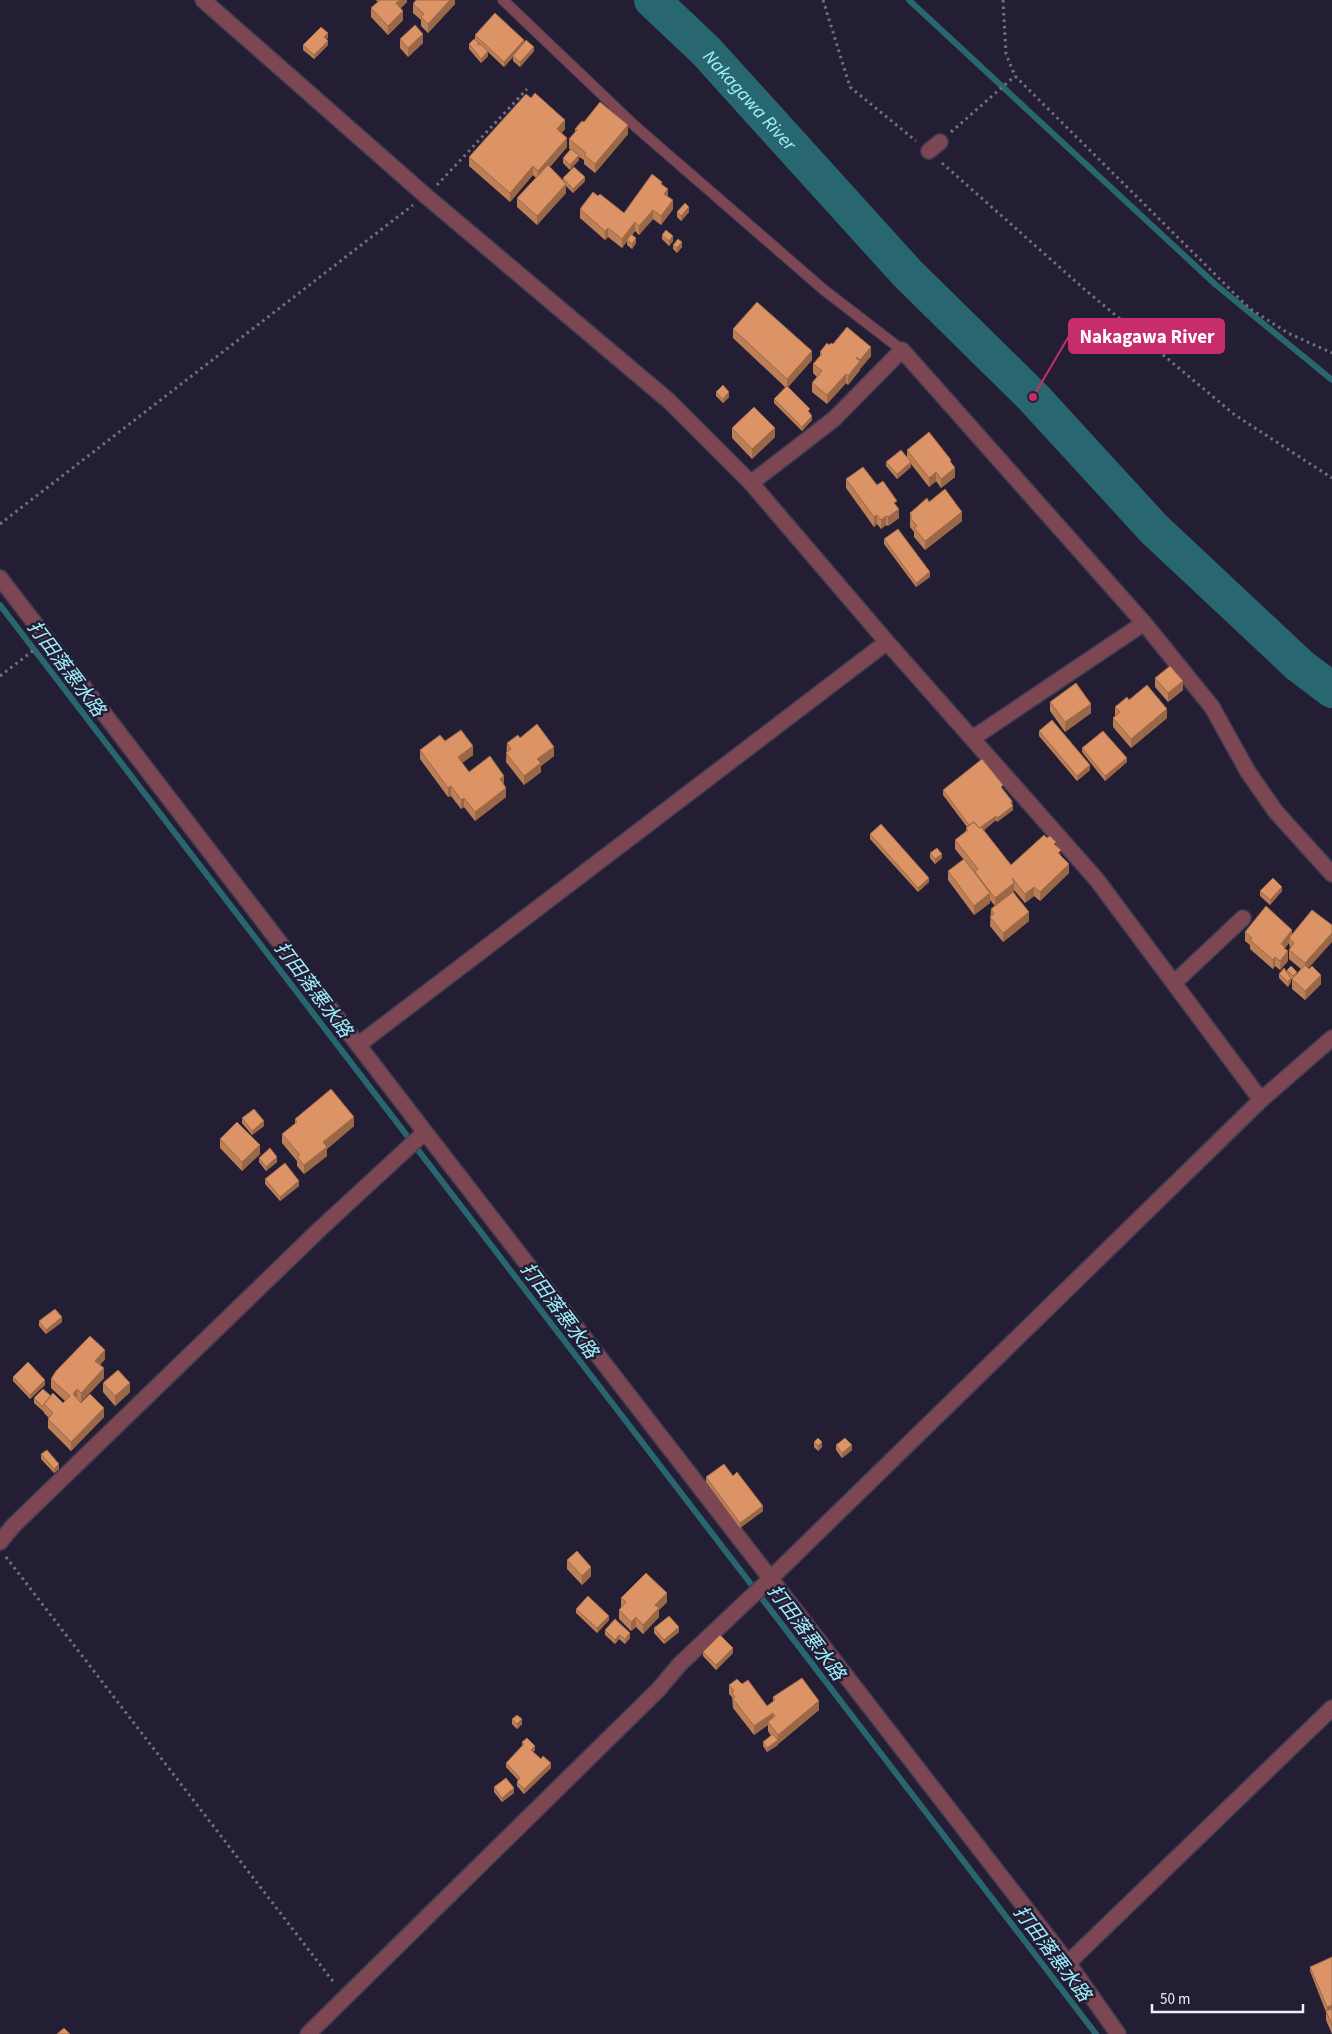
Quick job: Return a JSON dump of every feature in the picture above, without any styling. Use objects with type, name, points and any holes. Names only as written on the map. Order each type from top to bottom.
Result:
[{"type":"street","points":[[203,0],[426,196],[669,401],[751,483],[887,642],[1097,880],[1175,982],[1261,1100]]},
{"type":"street","points":[[751,483],[834,419],[902,350],[1144,623],[1212,706],[1248,772],[1276,812],[1332,874]]},
{"type":"street","points":[[0,578],[425,1132],[1068,1963],[1118,2034]]},
{"type":"street","points":[[973,738],[1144,623]]},
{"type":"street","points":[[358,1045],[887,642]]},
{"type":"street","points":[[1175,982],[1243,918]]},
{"type":"street","points":[[308,2034],[658,1690],[680,1664],[770,1579],[1261,1100],[1332,1038]]},
{"type":"street","points":[[0,1542],[13,1526],[320,1228],[425,1132]]},
{"type":"street","points":[[1068,1963],[1332,1708]]},
{"type":"lane","points":[[503,0],[642,132],[824,290],[902,350]]},
{"type":"path","points":[[823,0],[850,87],[934,147],[1084,288],[1235,416],[1332,478]]},
{"type":"path","points":[[1003,0],[1006,54],[1015,76],[1249,308],[1288,333],[1332,353]]},
{"type":"path","points":[[934,147],[1015,76]]},
{"type":"path","points":[[0,524],[426,196],[527,89]]},
{"type":"path","points":[[0,676],[46,640]]},
{"type":"path","points":[[6,1556],[344,1997]]},
{"type":"building","points":[[380,0],[400,0],[396,3],[403,11],[388,26],[371,8]]},
{"type":"building","points":[[416,0],[450,0],[428,24],[421,17],[424,14],[413,4]]},
{"type":"building","points":[[495,13],[524,40],[504,62],[475,35]]},
{"type":"building","points":[[415,25],[423,34],[408,48],[400,39]]},
{"type":"building","points":[[321,27],[328,33],[324,37],[328,41],[314,55],[303,45]]},
{"type":"building","points":[[474,39],[479,43],[477,45],[480,44],[488,51],[481,59],[469,44]]},
{"type":"building","points":[[526,40],[534,47],[520,62],[513,56]]},
{"type":"building","points":[[535,93],[565,120],[557,129],[567,138],[538,171],[533,166],[510,193],[469,157],[526,94],[531,98]]},
{"type":"building","points":[[600,102],[628,125],[595,164],[584,155],[586,153],[569,139],[577,130],[575,129],[582,121],[584,122]]},
{"type":"building","points":[[571,149],[579,155],[570,165],[563,158]]},
{"type":"building","points":[[548,165],[566,184],[537,216],[517,198]]},
{"type":"building","points":[[574,167],[585,177],[573,189],[563,178]]},
{"type":"building","points":[[652,174],[668,189],[664,194],[673,200],[661,216],[653,210],[639,226],[635,222],[622,239],[608,228],[605,231],[580,209],[593,192],[598,196],[600,194],[624,213]]},
{"type":"building","points":[[685,203],[689,207],[681,216],[677,212]]},
{"type":"building","points":[[666,230],[673,236],[669,241],[662,235]]},
{"type":"building","points":[[631,234],[636,238],[632,244],[627,240]]},
{"type":"building","points":[[678,239],[682,242],[677,248],[673,245]]},
{"type":"building","points":[[757,302],[812,351],[787,379],[733,329]]},
{"type":"building","points":[[847,327],[871,347],[860,360],[856,358],[860,361],[848,376],[846,374],[827,395],[812,383],[822,371],[813,364],[822,354],[820,352],[827,343],[829,345],[833,344]]},
{"type":"building","points":[[723,385],[729,392],[723,399],[716,392]]},
{"type":"building","points":[[787,386],[810,409],[808,411],[812,416],[802,427],[774,399]]},
{"type":"building","points":[[754,407],[775,428],[752,449],[732,428]]},
{"type":"building","points":[[929,432],[955,468],[941,479],[936,472],[929,478],[907,450]]},
{"type":"building","points":[[901,450],[911,462],[897,474],[886,462]]},
{"type":"building","points":[[863,467],[877,485],[883,481],[897,501],[894,503],[899,509],[881,520],[877,515],[874,517],[846,479]]},
{"type":"building","points":[[945,489],[962,512],[925,541],[914,528],[917,526],[910,518],[912,517],[910,513],[927,498],[929,502]]},
{"type":"building","points":[[898,529],[930,572],[916,583],[884,539]]},
{"type":"building","points":[[1170,666],[1183,681],[1168,693],[1155,678]]},
{"type":"building","points":[[1076,683],[1091,704],[1065,722],[1050,702]]},
{"type":"building","points":[[1147,685],[1167,709],[1131,739],[1113,718],[1120,712],[1115,707],[1127,697],[1129,700]]},
{"type":"building","points":[[1052,720],[1090,765],[1077,776],[1039,731]]},
{"type":"building","points":[[537,724],[554,747],[537,759],[541,763],[524,776],[506,753],[511,749],[507,743],[518,735],[520,738]]},
{"type":"building","points":[[461,730],[473,746],[458,757],[469,772],[490,756],[504,776],[500,779],[506,788],[475,812],[464,798],[461,800],[451,786],[448,788],[420,750],[440,735],[445,741]]},
{"type":"building","points":[[1103,731],[1127,758],[1105,776],[1082,748]]},
{"type":"building","points":[[982,759],[1003,785],[1001,787],[1012,801],[1013,806],[979,828],[974,822],[969,825],[943,790]]},
{"type":"building","points":[[974,822],[979,828],[981,827],[1011,865],[1044,835],[1047,838],[1050,836],[1056,842],[1054,844],[1061,850],[1058,853],[1069,864],[1040,892],[1034,887],[1025,894],[1012,878],[1014,883],[995,898],[975,872],[978,869],[955,840],[968,830],[966,828]]},
{"type":"building","points":[[881,824],[929,878],[918,888],[870,834]]},
{"type":"building","points":[[937,848],[942,854],[935,859],[930,853]]},
{"type":"building","points":[[964,859],[990,893],[974,906],[948,871]]},
{"type":"building","points":[[1273,878],[1282,887],[1270,900],[1260,891]]},
{"type":"building","points":[[1013,892],[1029,912],[1003,933],[990,917],[994,914],[991,909]]},
{"type":"building","points":[[1266,906],[1292,930],[1281,944],[1288,951],[1280,961],[1275,957],[1273,960],[1250,940],[1252,938],[1245,932]]},
{"type":"building","points":[[1312,910],[1332,925],[1332,933],[1305,963],[1289,950],[1294,943],[1289,938]]},
{"type":"building","points":[[1305,965],[1309,969],[1312,966],[1321,975],[1305,991],[1292,979]]},
{"type":"building","points":[[1291,966],[1297,972],[1293,976],[1287,970]]},
{"type":"building","points":[[1284,968],[1291,978],[1288,982],[1279,974]]},
{"type":"building","points":[[331,1089],[354,1117],[323,1142],[327,1147],[304,1165],[297,1157],[300,1155],[282,1134],[297,1122],[295,1119]]},
{"type":"building","points":[[254,1109],[264,1121],[252,1131],[242,1118]]},
{"type":"building","points":[[237,1122],[260,1145],[242,1162],[220,1139]]},
{"type":"building","points":[[270,1148],[277,1157],[266,1167],[259,1158]]},
{"type":"building","points":[[285,1163],[299,1181],[280,1197],[265,1179]]},
{"type":"building","points":[[55,1309],[62,1317],[46,1330],[39,1321]]},
{"type":"building","points":[[90,1336],[105,1350],[95,1361],[104,1368],[81,1393],[77,1389],[73,1394],[81,1403],[90,1394],[104,1408],[71,1442],[48,1419],[53,1413],[44,1404],[53,1393],[63,1403],[70,1396],[51,1379],[56,1371]]},
{"type":"building","points":[[28,1362],[45,1380],[30,1395],[13,1377]]},
{"type":"building","points":[[118,1370],[130,1383],[115,1396],[103,1383]]},
{"type":"building","points":[[43,1389],[51,1396],[43,1407],[34,1398]]},
{"type":"building","points":[[818,1438],[822,1442],[818,1446],[814,1442]]},
{"type":"building","points":[[845,1438],[852,1445],[842,1453],[836,1445]]},
{"type":"building","points":[[47,1450],[59,1464],[54,1469],[41,1454]]},
{"type":"building","points":[[724,1464],[733,1476],[737,1472],[763,1506],[740,1523],[706,1477]]},
{"type":"building","points":[[577,1551],[591,1567],[582,1576],[567,1560]]},
{"type":"building","points":[[646,1573],[667,1593],[655,1605],[659,1608],[643,1625],[636,1617],[631,1622],[619,1610],[626,1602],[621,1598]]},
{"type":"building","points":[[588,1596],[609,1616],[597,1628],[576,1609]]},
{"type":"building","points":[[669,1616],[679,1627],[664,1640],[654,1628]]},
{"type":"building","points":[[615,1619],[630,1633],[625,1639],[619,1635],[615,1640],[605,1630]]},
{"type":"building","points":[[720,1635],[733,1648],[716,1665],[703,1652]]},
{"type":"building","points":[[802,1678],[819,1701],[778,1735],[768,1722],[775,1716],[773,1713],[754,1726],[733,1699],[735,1697],[732,1693],[734,1691],[729,1685],[737,1679],[742,1684],[748,1680],[767,1706],[775,1700],[773,1697]]},
{"type":"building","points":[[517,1715],[522,1719],[517,1724],[512,1719]]},
{"type":"building","points":[[773,1734],[778,1740],[767,1748],[763,1742]]},
{"type":"building","points":[[527,1738],[535,1746],[531,1750],[541,1759],[543,1756],[551,1763],[524,1789],[517,1782],[520,1778],[506,1763],[524,1744],[522,1742]]},
{"type":"building","points":[[506,1778],[514,1788],[502,1798],[494,1787]]},
{"type":"building","points":[[1332,1957],[1332,2005],[1327,2007],[1310,1967]]},
{"type":"building","points":[[1332,2009],[1332,2025],[1326,2011]]},
{"type":"building","points":[[64,2028],[70,2034],[57,2034]]},
{"type":"waterway","name":"Nakagawa River","points":[[652,0],[706,51],[907,273],[1033,397],[1154,529],[1299,665],[1332,690]]},
{"type":"waterway","points":[[909,0],[1216,285],[1332,380]]},
{"type":"waterway","name":"打田落悪水路","points":[[0,605],[1096,2034]]},
{"type":"place","name":"Nakagawa River","points":[[1033,397]]}]
